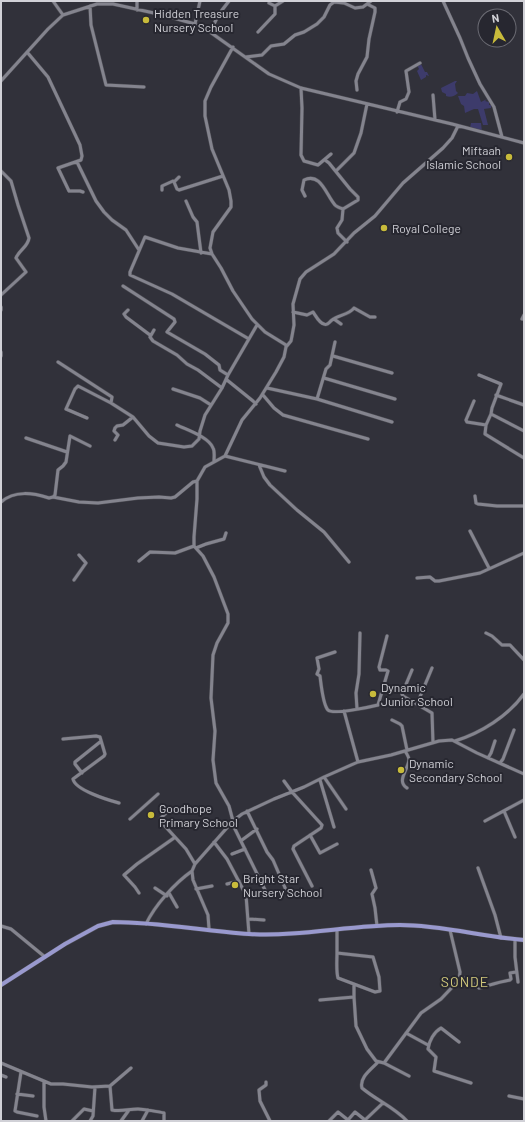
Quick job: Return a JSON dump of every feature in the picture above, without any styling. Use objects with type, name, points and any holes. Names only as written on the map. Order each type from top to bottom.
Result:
[{"type":"main road","points":[[1,986],[65,944],[98,926],[113,922],[209,929],[249,934],[290,934],[377,926],[408,925],[524,940]]},
{"type":"street","points":[[53,1],[64,15]]},
{"type":"street","points":[[94,1],[91,6],[91,25],[104,82],[106,85],[144,87]]},
{"type":"street","points":[[137,1],[137,10]]},
{"type":"street","points":[[195,24],[200,1]]},
{"type":"street","points":[[210,32],[219,14],[229,1]]},
{"type":"street","points":[[274,6],[283,1]]},
{"type":"street","points":[[246,57],[264,54],[271,46],[284,44],[295,35],[304,32],[317,24],[324,17],[330,4],[334,2],[344,2],[355,8],[363,7],[371,1]]},
{"type":"street","points":[[443,1],[480,84],[494,107],[502,137]]},
{"type":"street","points":[[269,3],[274,6]]},
{"type":"street","points":[[1,81],[48,29],[64,15],[91,6],[113,4],[195,24],[233,47],[269,74],[301,88],[524,143]]},
{"type":"street","points":[[357,90],[356,81],[367,57],[375,12],[375,8],[367,4]]},
{"type":"street","points":[[258,32],[275,14],[274,6]]},
{"type":"street","points":[[233,47],[205,101],[205,116],[212,149],[229,190],[231,205],[213,232],[210,242],[212,254],[243,307],[258,325],[270,336],[286,345],[286,347]]},
{"type":"street","points":[[27,52],[46,74],[53,86],[80,145],[82,156],[81,160],[58,168],[69,191],[83,192]]},
{"type":"street","points":[[397,112],[400,102],[406,99],[409,92],[406,71],[420,63]]},
{"type":"street","points":[[301,88],[302,108],[300,155],[304,161],[316,165],[331,154]]},
{"type":"street","points":[[433,96],[435,120]]},
{"type":"street","points":[[336,171],[354,154],[362,133],[367,104]]},
{"type":"street","points":[[225,456],[242,420],[263,395],[284,357],[286,347],[291,341],[294,325],[293,312],[300,279],[306,272],[334,254],[354,233],[375,216],[403,183],[443,148],[452,138],[458,126]]},
{"type":"street","points":[[305,196],[302,190],[304,180],[313,178],[322,185],[336,207],[343,209],[358,200],[358,197],[336,171],[324,160]]},
{"type":"street","points":[[77,162],[96,201],[112,220],[126,230],[139,250]]},
{"type":"street","points":[[1,171],[11,180],[29,238],[26,246],[16,255],[16,258],[26,272],[1,295]]},
{"type":"street","points":[[174,182],[179,190],[223,176]]},
{"type":"street","points":[[162,190],[162,186],[164,184],[174,182],[179,177]]},
{"type":"street","points":[[186,201],[193,217],[197,222],[201,253]]},
{"type":"street","points":[[343,209],[342,220],[337,228],[338,233],[347,242]]},
{"type":"street","points":[[212,254],[178,248],[145,237],[130,275],[172,294],[249,339]]},
{"type":"street","points":[[123,286],[174,319],[175,322],[167,332],[205,354],[219,366],[220,370],[228,375]]},
{"type":"street","points":[[293,312],[306,316],[313,312],[325,325],[336,317],[348,313],[354,308],[370,317],[375,317]]},
{"type":"street","points":[[128,310],[124,314],[126,317],[150,335],[150,338],[153,341],[177,355],[187,364],[198,370],[222,388]]},
{"type":"street","points":[[522,319],[524,315]]},
{"type":"street","points":[[334,319],[341,324]]},
{"type":"street","points":[[87,418],[66,409],[75,389],[78,386],[111,403],[133,417],[149,436],[158,443],[191,447],[199,439],[205,415],[258,325]]},
{"type":"street","points":[[150,335],[154,330]]},
{"type":"street","points":[[317,399],[326,369],[330,365],[333,356],[332,351],[335,342]]},
{"type":"street","points":[[333,356],[392,373]]},
{"type":"street","points":[[58,362],[112,397],[111,403]]},
{"type":"street","points":[[479,375],[501,383],[502,386],[496,396],[486,425],[485,434],[524,458]]},
{"type":"street","points":[[324,378],[396,398]]},
{"type":"street","points":[[226,380],[256,404]]},
{"type":"street","points":[[267,388],[317,399],[392,422]]},
{"type":"street","points":[[173,389],[200,398],[211,405]]},
{"type":"street","points":[[263,395],[274,408],[283,415],[368,439]]},
{"type":"street","points":[[496,396],[524,405]]},
{"type":"street","points":[[474,401],[467,422],[486,425]]},
{"type":"street","points":[[491,414],[524,431]]},
{"type":"street","points":[[115,440],[118,435],[114,431],[114,428],[123,425],[133,417]]},
{"type":"street","points":[[178,425],[210,443],[214,449],[214,461]]},
{"type":"street","points":[[53,497],[55,495],[57,472],[66,462],[69,437],[71,436],[90,446]]},
{"type":"street","points":[[26,438],[66,452]]},
{"type":"street","points":[[265,890],[245,849],[233,822],[231,811],[218,788],[215,778],[213,760],[215,731],[211,698],[213,655],[217,642],[228,623],[228,614],[217,582],[203,556],[195,547],[194,537],[198,492],[197,481],[203,469],[214,461],[225,456],[285,472]]},
{"type":"street","points":[[259,465],[264,477],[270,485],[296,510],[324,532],[349,562]]},
{"type":"street","points":[[1,502],[9,497],[24,493],[70,501],[98,503],[159,496],[172,498],[193,482],[197,481]]},
{"type":"street","points":[[475,496],[476,503],[478,504],[524,506]]},
{"type":"street","points":[[470,531],[490,568]]},
{"type":"street","points":[[138,561],[152,551],[175,553],[224,539],[226,533]]},
{"type":"street","points":[[417,578],[430,577],[435,581],[439,581],[480,573],[524,553]]},
{"type":"street","points":[[74,580],[86,563],[79,555]]},
{"type":"street","points":[[357,709],[356,693],[359,674],[360,633]]},
{"type":"street","points":[[486,633],[502,645],[510,645],[524,660]]},
{"type":"street","points":[[335,652],[318,657],[319,669],[317,674],[320,676],[327,709],[333,712],[378,706],[388,671],[380,670],[379,666],[387,636]]},
{"type":"street","points":[[417,704],[432,668]]},
{"type":"street","points":[[412,670],[402,694],[403,696],[432,712],[433,743]]},
{"type":"street","points":[[455,741],[492,724],[511,710],[524,694]]},
{"type":"street","points":[[344,711],[358,762]]},
{"type":"street","points":[[392,720],[402,726],[409,759],[402,782],[407,788]]},
{"type":"street","points":[[500,763],[514,730]]},
{"type":"street","points":[[64,739],[100,737],[100,742],[105,754],[104,756],[73,779],[74,784],[98,796],[119,803]]},
{"type":"street","points":[[209,929],[208,914],[196,889],[192,871],[195,864],[214,842],[233,822],[247,811],[358,762],[447,740],[455,741],[524,774]]},
{"type":"street","points":[[488,758],[492,753],[495,741]]},
{"type":"street","points":[[82,772],[75,762],[100,742]]},
{"type":"street","points":[[324,777],[346,809]]},
{"type":"street","points":[[320,780],[334,827]]},
{"type":"street","points":[[284,781],[292,792],[322,823],[322,828],[294,846],[293,849],[312,886]]},
{"type":"street","points":[[130,819],[158,794]]},
{"type":"street","points":[[485,821],[524,800]]},
{"type":"street","points":[[160,819],[168,811]]},
{"type":"street","points":[[247,811],[286,890]]},
{"type":"street","points":[[504,811],[515,837]]},
{"type":"street","points":[[163,824],[174,838],[186,849],[195,864]]},
{"type":"street","points":[[242,840],[257,829]]},
{"type":"street","points":[[310,835],[320,853],[337,844]]},
{"type":"street","points":[[139,893],[136,887],[124,875],[174,838]]},
{"type":"street","points":[[214,842],[227,859],[246,895],[249,934]]},
{"type":"street","points":[[232,854],[245,849]]},
{"type":"street","points":[[478,868],[495,915],[501,938]]},
{"type":"street","points":[[371,870],[376,888],[372,894],[377,926]]},
{"type":"street","points":[[146,924],[152,912],[179,881],[192,871]]},
{"type":"street","points":[[227,884],[239,881]]},
{"type":"street","points":[[196,889],[212,886]]},
{"type":"street","points":[[155,888],[168,894],[177,907]]},
{"type":"street","points":[[249,919],[264,920]]},
{"type":"street","points":[[1,926],[11,929],[45,957]]},
{"type":"street","points":[[337,930],[337,953],[338,978],[375,992],[380,991],[379,977],[373,957],[337,953]]},
{"type":"street","points":[[384,1063],[420,1013],[441,999],[457,983],[460,977],[450,930]]},
{"type":"street","points":[[515,939],[516,972],[518,982]]},
{"type":"street","points":[[460,977],[469,980],[479,988],[510,980],[510,973],[516,972]]},
{"type":"street","points":[[354,985],[357,1029],[367,1049],[378,1062],[384,1063],[409,1076]]},
{"type":"street","points":[[320,1000],[354,997]]},
{"type":"street","points":[[459,1042],[441,1028],[434,1035],[428,1045],[429,1051],[436,1057],[434,1070],[471,1083]]},
{"type":"street","points":[[406,1033],[428,1045]]},
{"type":"street","points":[[378,1062],[365,1076],[362,1086],[383,1104],[401,1114],[408,1121]]},
{"type":"street","points":[[1,1063],[44,1082],[95,1087],[110,1086],[131,1068]]},
{"type":"street","points":[[21,1072],[15,1112],[37,1116]]},
{"type":"street","points":[[1,1075],[6,1077]]},
{"type":"street","points":[[44,1082],[44,1107],[46,1121]]},
{"type":"street","points":[[266,1082],[266,1085],[259,1090],[259,1096],[270,1121]]},
{"type":"street","points":[[110,1086],[112,1110],[120,1111],[140,1109],[163,1112],[164,1121]]},
{"type":"street","points":[[91,1120],[93,1116],[95,1087]]},
{"type":"street","points":[[17,1094],[33,1096]]},
{"type":"street","points":[[509,1096],[524,1099]]},
{"type":"street","points":[[329,1121],[339,1112],[348,1120],[355,1112],[365,1120],[383,1104]]},
{"type":"street","points":[[72,1121],[84,1109],[93,1111]]},
{"type":"street","points":[[121,1121],[129,1110]]},
{"type":"street","points":[[142,1121],[148,1110]]},
{"type":"shaded area","points":[[421,64],[429,76],[426,75],[426,77],[421,80],[417,71],[419,69],[417,65]]},
{"type":"shaded area","points":[[457,81],[455,84],[456,91],[458,93],[449,97],[446,96],[446,94],[442,92],[441,88]]},
{"type":"shaded area","points":[[477,91],[481,102],[487,99],[485,101],[489,102],[489,105],[491,105],[491,108],[484,109],[488,125],[483,125],[478,109],[465,113],[464,106],[461,104],[458,96],[465,96],[467,93],[473,94]]},
{"type":"shaded area","points":[[471,123],[481,123],[482,132],[470,128]]},
{"type":"place","name":"Hidden Treasure Nursery School","points":[[146,20]]},
{"type":"place","name":"Miftaah Islamic School","points":[[509,157]]},
{"type":"place","name":"Royal College","points":[[384,228]]},
{"type":"place","name":"Dynamic Junior School","points":[[373,694]]},
{"type":"place","name":"Dynamic Secondary School","points":[[401,770]]},
{"type":"place","name":"Goodhope Primary School","points":[[151,815]]},
{"type":"place","name":"Bright Star Nursery School","points":[[235,885]]},
{"type":"district","name":"SONDE","points":[[465,981]]}]
